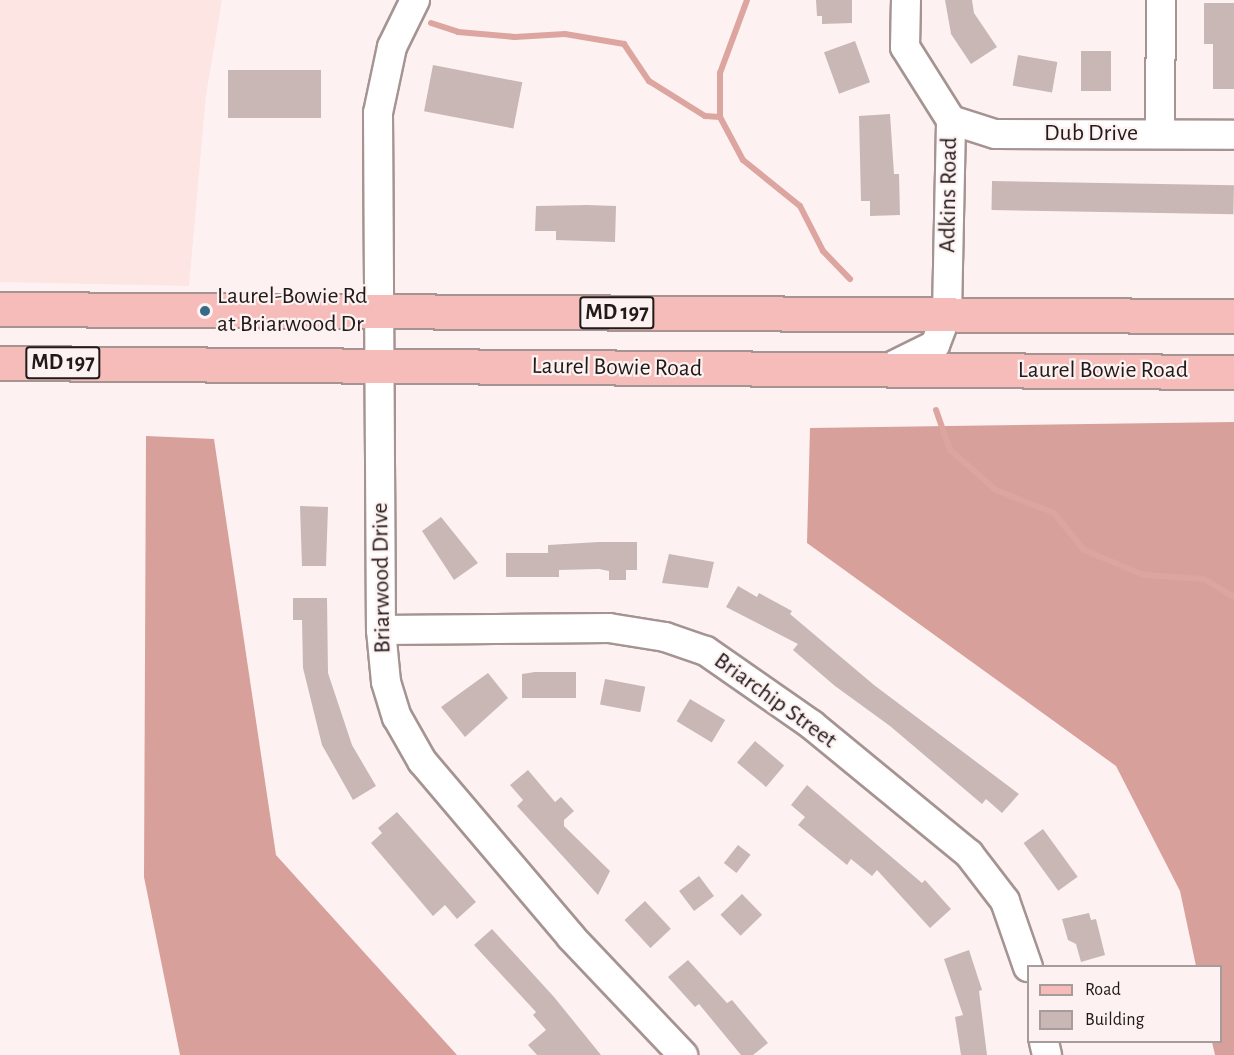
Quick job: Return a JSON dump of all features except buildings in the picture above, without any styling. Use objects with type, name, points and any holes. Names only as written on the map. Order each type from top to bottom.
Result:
[{"type":"main road","name":"MD 197","points":[[0,309],[1234,316]]},
{"type":"main road","name":"Laurel Bowie Road","points":[[0,363],[1234,372]]},
{"type":"street","name":"Briarwood Drive","points":[[415,0],[392,47],[378,113],[381,630],[391,699],[406,738],[422,761],[571,937],[683,1055]]},
{"type":"street","name":"Adkins Road","points":[[884,370],[935,345],[947,314],[951,120],[905,47],[906,0]]},
{"type":"street","points":[[1160,134],[1161,0]]},
{"type":"street","name":"Dub Drive","points":[[951,120],[995,134],[1234,135]]},
{"type":"street","name":"Briarchip Street","points":[[381,630],[609,628],[665,637],[706,651],[812,725],[969,854],[1005,901],[1028,965]]},
{"type":"shaded area","points":[[0,0],[222,0],[206,95],[189,286],[0,282]]},
{"type":"shaded area","points":[[1234,422],[1234,1055],[1215,1055],[1212,1043],[1222,1043],[1222,965],[1196,965],[1180,891],[1116,766],[807,543],[810,428]]},
{"type":"shaded area","points":[[146,436],[214,439],[276,855],[457,1055],[180,1055],[144,877]]},
{"type":"waterway","points":[[720,117],[720,73],[747,0]]},
{"type":"waterway","points":[[431,23],[458,32],[515,37],[565,34],[624,44],[649,81],[705,116],[720,117],[743,160],[800,206],[823,251],[850,279]]},
{"type":"waterway","points":[[936,410],[950,450],[996,490],[1054,513],[1084,550],[1144,575],[1204,579],[1234,597]]},
{"type":"place","name":"Laurel-Bowie Rd at Briarwood Dr","points":[[205,311]]}]
